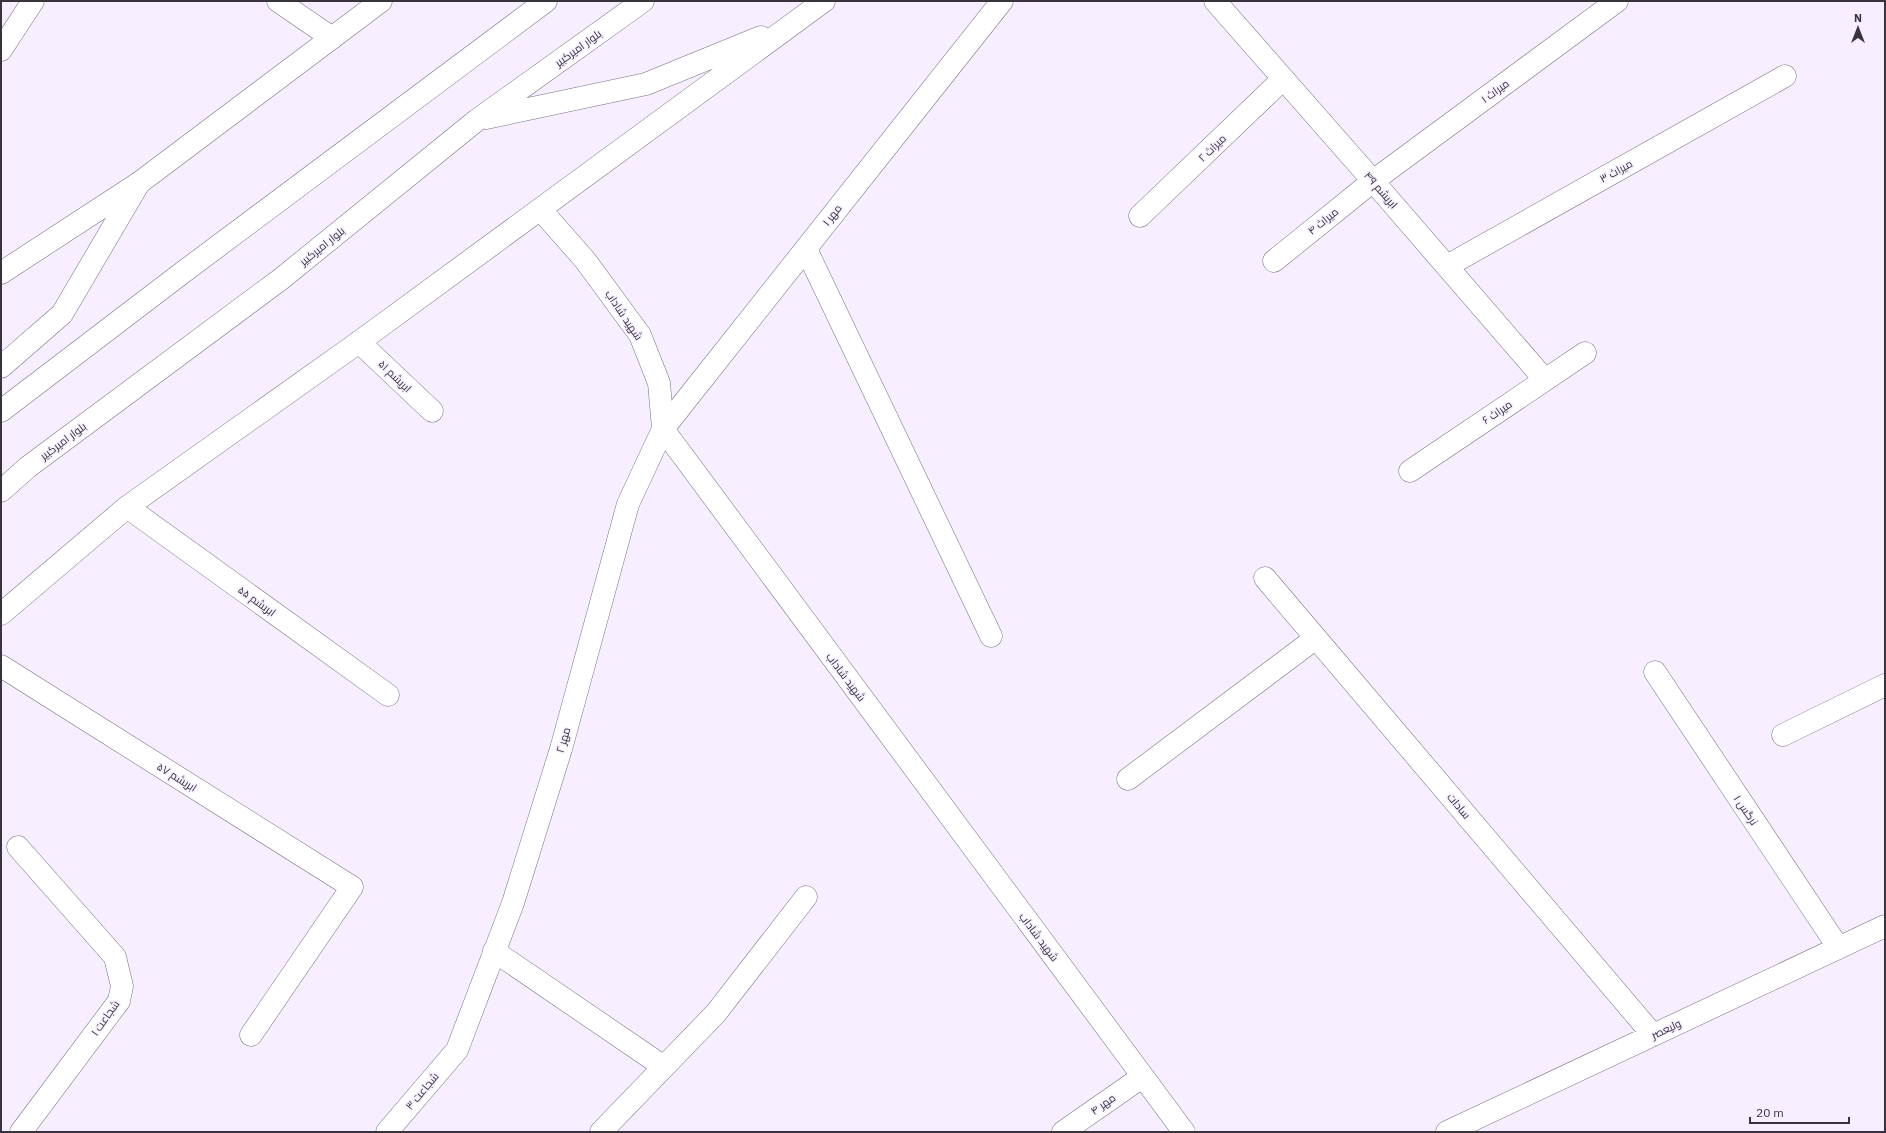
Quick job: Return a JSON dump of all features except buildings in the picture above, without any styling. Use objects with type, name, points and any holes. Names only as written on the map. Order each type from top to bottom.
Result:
[{"type":"street","points":[[1,50],[33,1]]},
{"type":"street","points":[[278,1],[332,38]]},
{"type":"street","points":[[1,273],[139,183],[380,1]]},
{"type":"street","points":[[1,411],[195,263],[546,1]]},
{"type":"street","name":"بلوار امیرکبیر","points":[[1,491],[28,467],[281,279],[478,120],[643,1]]},
{"type":"street","points":[[1,614],[127,507],[359,342],[824,1]]},
{"type":"street","name":"مهر ۱","points":[[663,429],[1002,1]]},
{"type":"street","name":"ابریشم ۴۹","points":[[1215,1],[1545,380]]},
{"type":"street","name":"میراث ۱","points":[[1373,181],[1617,1]]},
{"type":"street","points":[[478,120],[646,84],[792,25]]},
{"type":"street","name":"میراث ۳","points":[[1447,266],[1785,76]]},
{"type":"street","name":"میراث ۲","points":[[1140,216],[1283,79]]},
{"type":"street","name":"میراث ۴","points":[[1274,261],[1373,181]]},
{"type":"street","points":[[1,367],[62,314],[139,183]]},
{"type":"street","name":"شهید شاداب","points":[[540,209],[585,260],[640,335],[660,383],[663,429],[1184,1132]]},
{"type":"street","points":[[806,248],[991,636]]},
{"type":"street","name":"ابریشم ۵۱","points":[[359,342],[432,411]]},
{"type":"street","name":"میراث ۶","points":[[1410,471],[1585,353]]},
{"type":"street","name":"مهر ۲","points":[[457,1050],[513,903],[561,749],[628,504],[663,429]]},
{"type":"street","name":"ابریشم ۵۵","points":[[127,507],[388,695]]},
{"type":"street","name":"سادات","points":[[1265,578],[1653,1035]]},
{"type":"street","points":[[1128,780],[1316,638]]},
{"type":"street","name":"ابریشم ۵۷","points":[[1,666],[352,887],[251,1035]]},
{"type":"street","name":"نرگس ۱","points":[[1655,672],[1838,947]]},
{"type":"street","points":[[1782,735],[1885,685]]},
{"type":"street","name":"شجاعت ۱","points":[[18,847],[115,957],[122,986],[120,1001],[21,1132]]},
{"type":"street","points":[[601,1132],[716,1013],[806,897]]},
{"type":"street","name":"ولیعصر","points":[[1447,1132],[1885,926]]},
{"type":"street","points":[[494,951],[664,1067]]},
{"type":"street","name":"شجاعت ۳","points":[[386,1132],[457,1050]]},
{"type":"street","name":"مهر ۴","points":[[1063,1132],[1142,1077]]}]
